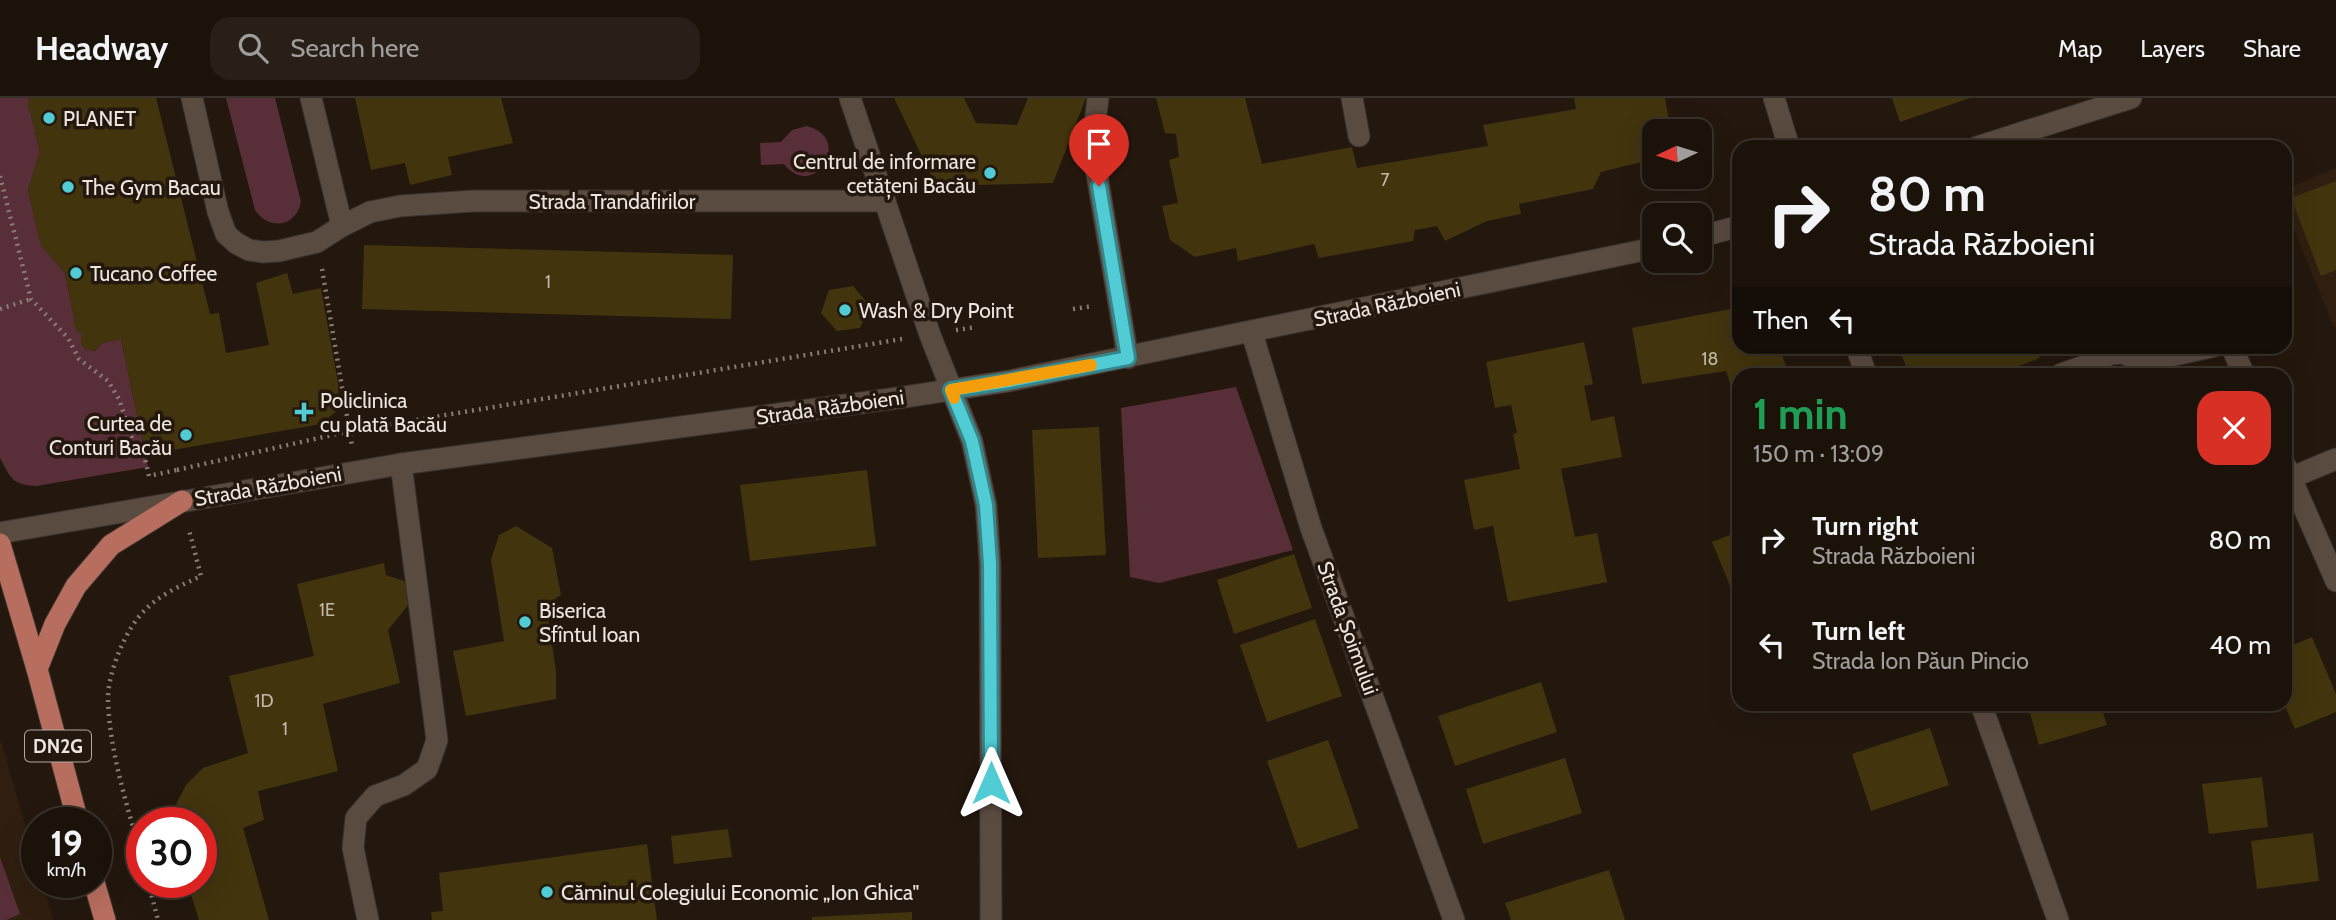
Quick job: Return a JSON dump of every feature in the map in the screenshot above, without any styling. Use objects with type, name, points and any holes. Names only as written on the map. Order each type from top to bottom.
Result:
[{"type":"main road","points":[[37,669],[55,624],[76,586],[111,545],[182,500]]},
{"type":"main road","name":"DN2G","points":[[0,544],[74,807]]},
{"type":"main road","points":[[99,898],[105,920]]},
{"type":"street","points":[[192,98],[218,212],[226,234],[249,250],[263,252],[317,242]]},
{"type":"street","points":[[311,98],[342,226]]},
{"type":"street","points":[[850,98],[930,335],[972,441],[986,505],[990,564],[991,920]]},
{"type":"street","points":[[1098,98],[1095,163],[1128,358]]},
{"type":"street","points":[[1352,98],[1359,135]]},
{"type":"street","points":[[1774,98],[1787,140]]},
{"type":"street","points":[[2020,140],[2038,137],[2131,98]]},
{"type":"street","name":"Strada Trandafirilor","points":[[317,242],[370,212],[400,206],[473,201],[886,201]]},
{"type":"street","points":[[1712,234],[1732,228]]},
{"type":"street","name":"Strada Războieni","points":[[0,533],[401,464],[1009,381],[1642,251]]},
{"type":"street","name":"Strada Șoimului","points":[[1252,332],[1311,528],[1454,920]]},
{"type":"street","points":[[2080,368],[2090,365],[2102,354]]},
{"type":"street","points":[[2124,354],[2134,358],[2157,359],[2179,354]]},
{"type":"street","points":[[2292,472],[2336,459]]},
{"type":"street","points":[[368,920],[354,848],[356,818],[374,796],[404,785],[427,769],[437,740],[401,464]]},
{"type":"street","points":[[2292,482],[2336,581]]},
{"type":"street","points":[[1983,711],[2057,920]]},
{"type":"path","points":[[0,176],[31,299],[68,338],[79,359],[108,382],[119,399],[131,436],[145,459],[149,477],[350,431],[976,327]]},
{"type":"path","points":[[317,242],[356,471]]},
{"type":"path","points":[[0,309],[31,299]]},
{"type":"path","points":[[129,807],[108,699],[124,638],[145,609],[173,589],[201,576],[177,470]]},
{"type":"path","points":[[152,898],[158,920]]},
{"type":"shaded area","points":[[0,98],[28,98],[28,110],[40,152],[28,190],[41,245],[65,273],[74,323],[78,333],[81,333],[81,343],[85,349],[95,351],[102,343],[121,339],[148,467],[36,486],[22,484],[13,479],[0,458]]},
{"type":"shaded area","points":[[226,98],[275,98],[301,202],[294,217],[288,221],[267,221],[255,210]]},
{"type":"shaded area","points":[[807,126],[821,133],[828,143],[828,154],[817,172],[807,176],[795,174],[784,164],[761,165],[760,143],[781,142],[792,130]]},
{"type":"shaded area","points":[[2336,168],[2334,327],[2292,225],[2292,186]]},
{"type":"shaded area","points":[[1236,387],[1293,550],[1159,583],[1130,577],[1121,408]]},
{"type":"shaded area","points":[[0,739],[21,811],[21,898],[47,898],[53,920],[0,920]]},
{"type":"shaded area","points":[[0,857],[20,914],[6,920],[0,920]]},
{"type":"building","points":[[28,98],[156,98],[210,314],[219,313],[226,353],[269,345],[256,283],[287,273],[293,294],[321,288],[338,383],[339,409],[321,424],[161,452],[148,450],[142,439],[121,339],[102,343],[95,351],[85,349],[81,343],[81,333],[78,333],[73,323],[75,322],[65,273],[41,246],[28,190],[40,152],[28,110]]},
{"type":"building","points":[[355,98],[501,98],[513,143],[448,157],[452,175],[410,185],[405,163],[371,170]]},
{"type":"building","points":[[894,98],[964,98],[976,123],[1017,125],[1028,98],[1086,98],[1053,183],[936,186]]},
{"type":"building","points":[[1156,98],[1245,98],[1262,164],[1352,147],[1357,168],[1488,146],[1483,125],[1576,109],[1574,98],[1665,98],[1669,119],[1642,119],[1642,162],[1601,172],[1593,189],[1519,204],[1521,214],[1487,221],[1445,241],[1437,226],[1415,230],[1413,241],[1319,258],[1314,244],[1238,261],[1236,248],[1195,257],[1170,240],[1162,206],[1178,203],[1169,160],[1179,157],[1176,134],[1165,133]]},
{"type":"building","points":[[1892,98],[1970,98],[1900,122]]},
{"type":"building","points":[[2336,181],[2336,270],[2321,276],[2292,198]]},
{"type":"building","points":[[364,245],[733,255],[731,319],[362,309]]},
{"type":"building","name":"Wash & Dry Point","points":[[853,286],[870,306],[860,328],[837,331],[821,313],[829,290]]},
{"type":"building","points":[[1732,309],[1732,354],[1782,354],[1787,368],[1732,368],[1732,389],[1726,371],[1642,384],[1632,328]]},
{"type":"building","points":[[1584,342],[1593,384],[1584,386],[1591,421],[1614,416],[1622,457],[1561,469],[1575,537],[1597,533],[1607,582],[1508,602],[1493,526],[1474,530],[1464,480],[1520,469],[1511,405],[1495,408],[1486,362]]},
{"type":"building","points":[[1901,354],[2038,354],[2040,358],[2014,368],[1907,368]]},
{"type":"building","points":[[1099,427],[1106,555],[1038,558],[1032,430]]},
{"type":"building","points":[[867,470],[876,546],[750,561],[740,485]]},
{"type":"building","name":"Biserica Sfîntul Ioan","points":[[516,526],[552,548],[561,595],[546,604],[556,671],[556,699],[466,716],[453,651],[504,641],[491,560],[499,535]]},
{"type":"building","points":[[1732,534],[1732,591],[1712,542]]},
{"type":"building","points":[[1294,554],[1312,608],[1234,634],[1217,580]]},
{"type":"building","points":[[384,563],[386,575],[404,581],[413,599],[388,630],[400,683],[323,704],[338,771],[258,791],[264,820],[243,828],[269,920],[199,920],[192,898],[217,898],[217,807],[176,807],[177,802],[186,785],[203,768],[248,753],[229,676],[314,656],[297,584]]},
{"type":"building","points":[[1315,619],[1342,696],[1267,722],[1240,645]]},
{"type":"building","points":[[2312,637],[2336,694],[2336,712],[2295,729],[2287,711],[2292,711],[2292,645]]},
{"type":"building","points":[[1541,682],[1557,732],[1455,766],[1438,716]]},
{"type":"building","points":[[2029,711],[2102,711],[2107,725],[2039,745]]},
{"type":"building","points":[[1930,728],[1949,785],[1871,811],[1852,754]]},
{"type":"building","points":[[1328,740],[1359,828],[1298,849],[1267,761]]},
{"type":"building","points":[[1565,758],[1582,813],[1483,844],[1466,789]]},
{"type":"building","points":[[2262,777],[2268,827],[2209,834],[2202,784]]},
{"type":"building","points":[[728,829],[732,857],[674,864],[671,836]]},
{"type":"building","points":[[2313,833],[2319,881],[2257,889],[2251,841]]},
{"type":"building","name":"Căminul Colegiului Economic „Ion Ghica\"","points":[[647,844],[657,920],[432,920],[431,912],[443,911],[439,873]]},
{"type":"building","points":[[1609,870],[1625,920],[1511,920],[1505,903]]},
{"type":"building","points":[[912,912],[912,920],[812,920],[812,917]]},
{"type":"slow traffic","points":[[954,398],[951,390],[1091,365]]},
{"type":"place","name":"PLANET","points":[[49,118]]},
{"type":"place","name":"Centrul de informare cetățeni Bacău","points":[[990,173]]},
{"type":"place","name":"The Gym Bacau","points":[[68,187]]},
{"type":"place","name":"Tucano Coffee","points":[[76,273]]},
{"type":"place","name":"Wash & Dry Point","points":[[845,310]]},
{"type":"place","name":"Policlinica cu plată Bacău","points":[[304,412]]},
{"type":"place","name":"Curtea de Conturi Bacău","points":[[186,435]]},
{"type":"place","name":"Biserica Sfîntul Ioan","points":[[525,622]]},
{"type":"place","name":"Căminul Colegiului Economic „Ion Ghica\"","points":[[547,892]]},
{"type":"route","points":[[991,783],[990,564],[986,505],[972,441],[951,390],[1128,358],[1099,186]]}]
